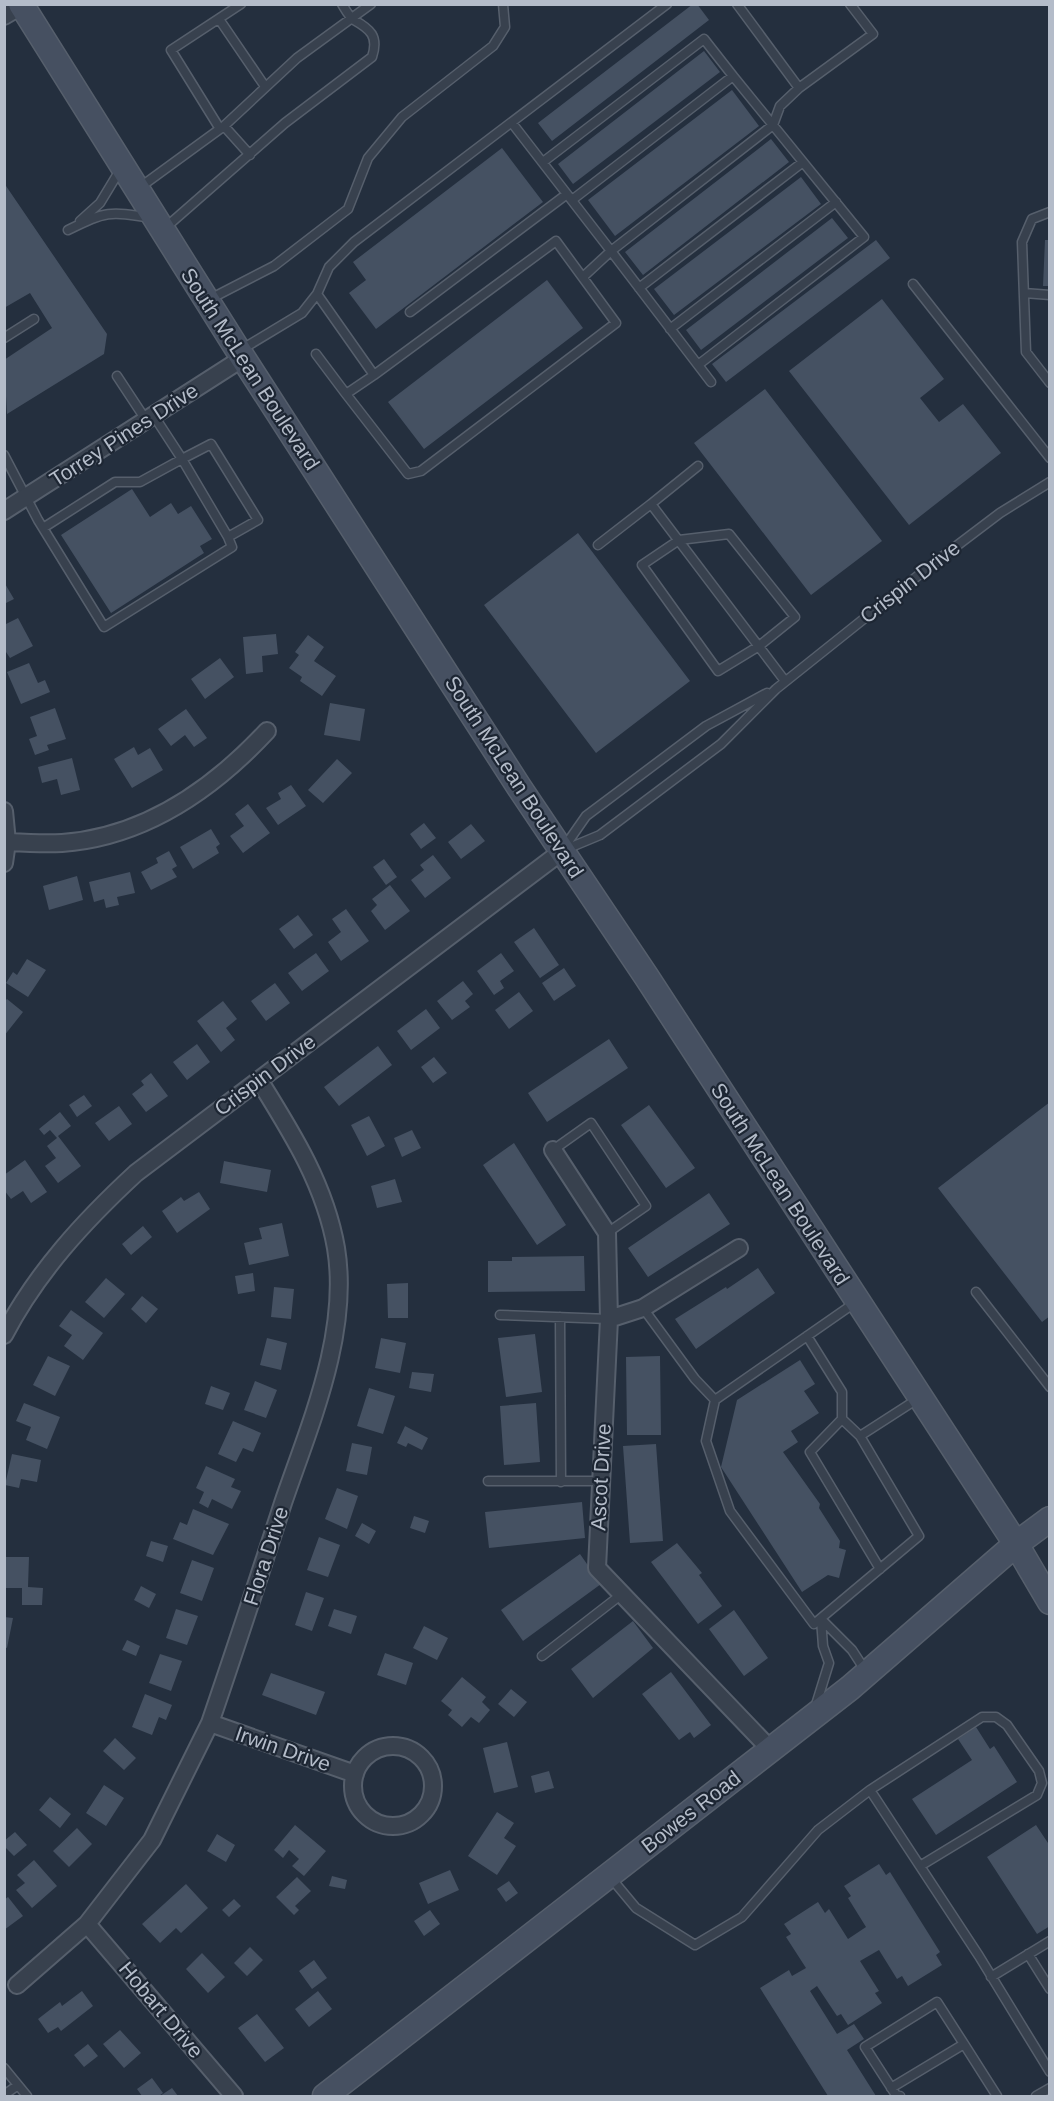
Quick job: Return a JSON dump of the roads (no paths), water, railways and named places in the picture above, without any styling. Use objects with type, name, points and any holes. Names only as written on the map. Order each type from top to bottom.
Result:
[{"type":"main road","name":"South McLean Boulevard","points":[[17,8],[123,166],[241,355],[561,852],[646,976],[856,1302],[1016,1544],[1050,1602]]},
{"type":"main road","name":"Bowes Road","points":[[325,2097],[812,1718],[1016,1544],[1050,1519]]},
{"type":"street","name":"Torrey Pines Drive","points":[[4,511],[150,418],[241,355]]},
{"type":"street","points":[[7,842],[63,843],[84,840],[127,829],[153,819],[208,788],[237,763],[267,731]]},
{"type":"street","points":[[4,811],[7,842],[4,863]]},
{"type":"street","name":"Crispin Drive","points":[[4,1335],[17,1311],[43,1274],[95,1211],[136,1173],[561,852]]},
{"type":"street","name":"Flora Drive","points":[[17,1985],[87,1924],[152,1840],[210,1723],[325,1378],[337,1317],[336,1249],[324,1201],[305,1153],[259,1080]]},
{"type":"street","points":[[553,1150],[607,1233]]},
{"type":"street","name":"Ascot Drive","points":[[607,1233],[609,1318],[597,1568],[771,1750]]},
{"type":"street","points":[[609,1318],[643,1308],[739,1248]]},
{"type":"street","name":"Irwin Drive","points":[[210,1723],[356,1774]]},
{"type":"street","name":"Irwin Drive","points":[[391,1746],[410,1750],[418,1755],[430,1770],[433,1789],[431,1798],[427,1807],[414,1820],[405,1824],[386,1825],[377,1822],[362,1811],[354,1793],[356,1774],[366,1758],[382,1748],[391,1746]]},
{"type":"street","name":"Hobart Drive","points":[[87,1924],[234,2097]]},
{"type":"lane","points":[[241,4],[171,50],[222,127],[250,155]]},
{"type":"lane","points":[[123,166],[100,202],[68,230],[102,214],[116,212],[158,224],[250,155],[285,123],[372,57],[375,48],[371,33],[361,22],[352,19],[342,4]]},
{"type":"lane","points":[[137,190],[222,127],[264,85],[297,58],[371,4]]},
{"type":"lane","points":[[207,301],[274,266],[348,209],[368,158],[402,117],[493,46],[505,27],[503,4]]},
{"type":"lane","points":[[241,355],[302,313],[317,294],[329,267],[354,242],[667,4]]},
{"type":"lane","points":[[737,4],[800,88]]},
{"type":"lane","points":[[584,276],[611,251],[773,125],[780,106],[800,88],[873,34],[850,4]]},
{"type":"lane","points":[[219,19],[264,85]]},
{"type":"lane","points":[[543,162],[704,39],[864,237],[698,366]]},
{"type":"lane","points":[[410,312],[733,76]]},
{"type":"lane","points":[[512,123],[711,382]]},
{"type":"lane","points":[[639,288],[803,162]]},
{"type":"lane","points":[[670,329],[836,202]]},
{"type":"lane","points":[[1049,381],[1026,352],[1023,242],[1032,219],[1050,212]]},
{"type":"lane","points":[[316,354],[346,394],[408,474],[421,471],[616,323],[584,276],[556,241],[346,394]]},
{"type":"lane","points":[[913,284],[1050,458]]},
{"type":"lane","points":[[1024,293],[1050,295]]},
{"type":"lane","points":[[317,294],[374,375]]},
{"type":"lane","points":[[4,338],[34,319]]},
{"type":"lane","points":[[4,455],[43,528],[104,627],[232,547],[182,459],[117,376]]},
{"type":"lane","points":[[43,528],[115,482],[140,482],[211,444],[258,520],[228,537]]},
{"type":"lane","points":[[598,544],[698,466]]},
{"type":"lane","name":"Crispin Drive","points":[[561,852],[600,835],[721,744],[785,681],[991,520],[1050,482]]},
{"type":"lane","points":[[651,504],[785,681]]},
{"type":"lane","points":[[729,534],[795,617],[759,645],[718,671],[642,565],[679,540],[729,534]]},
{"type":"lane","name":"Crispin Drive","points":[[561,852],[586,816],[706,726],[776,689]]},
{"type":"lane","points":[[553,1150],[591,1123],[646,1206],[607,1233]]},
{"type":"lane","points":[[976,1292],[1050,1387]]},
{"type":"lane","points":[[842,1419],[860,1436],[919,1536],[814,1624],[730,1511],[706,1441],[715,1400],[856,1302]]},
{"type":"lane","points":[[643,1308],[695,1379],[715,1400]]},
{"type":"lane","points":[[500,1315],[609,1318]]},
{"type":"lane","points":[[560,1317],[561,1482]]},
{"type":"lane","points":[[807,1336],[842,1392],[842,1419],[810,1452],[880,1569]]},
{"type":"lane","points":[[860,1436],[919,1398]]},
{"type":"lane","points":[[488,1481],[601,1481]]},
{"type":"lane","points":[[542,1656],[622,1594]]},
{"type":"lane","points":[[820,1619],[852,1650],[867,1673]]},
{"type":"lane","points":[[812,1718],[829,1663],[823,1646],[820,1619]]},
{"type":"lane","points":[[609,1875],[636,1908],[695,1945],[742,1917],[818,1830],[870,1790],[982,1717],[996,1718],[1007,1725],[1039,1772],[1042,1783],[1037,1795],[920,1866]]},
{"type":"lane","points":[[870,1790],[1050,2072]]},
{"type":"lane","points":[[991,1977],[1050,1941]]},
{"type":"lane","points":[[1029,1954],[1050,1989]]},
{"type":"lane","points":[[964,2044],[896,2094],[865,2047],[937,2002],[964,2044],[997,2097]]},
{"type":"lane","points":[[4,2068],[27,2097]]},
{"type":"lane","points":[[4,2095],[18,2085]]},
{"type":"lane","points":[[1036,2097],[1050,2088]]}]
